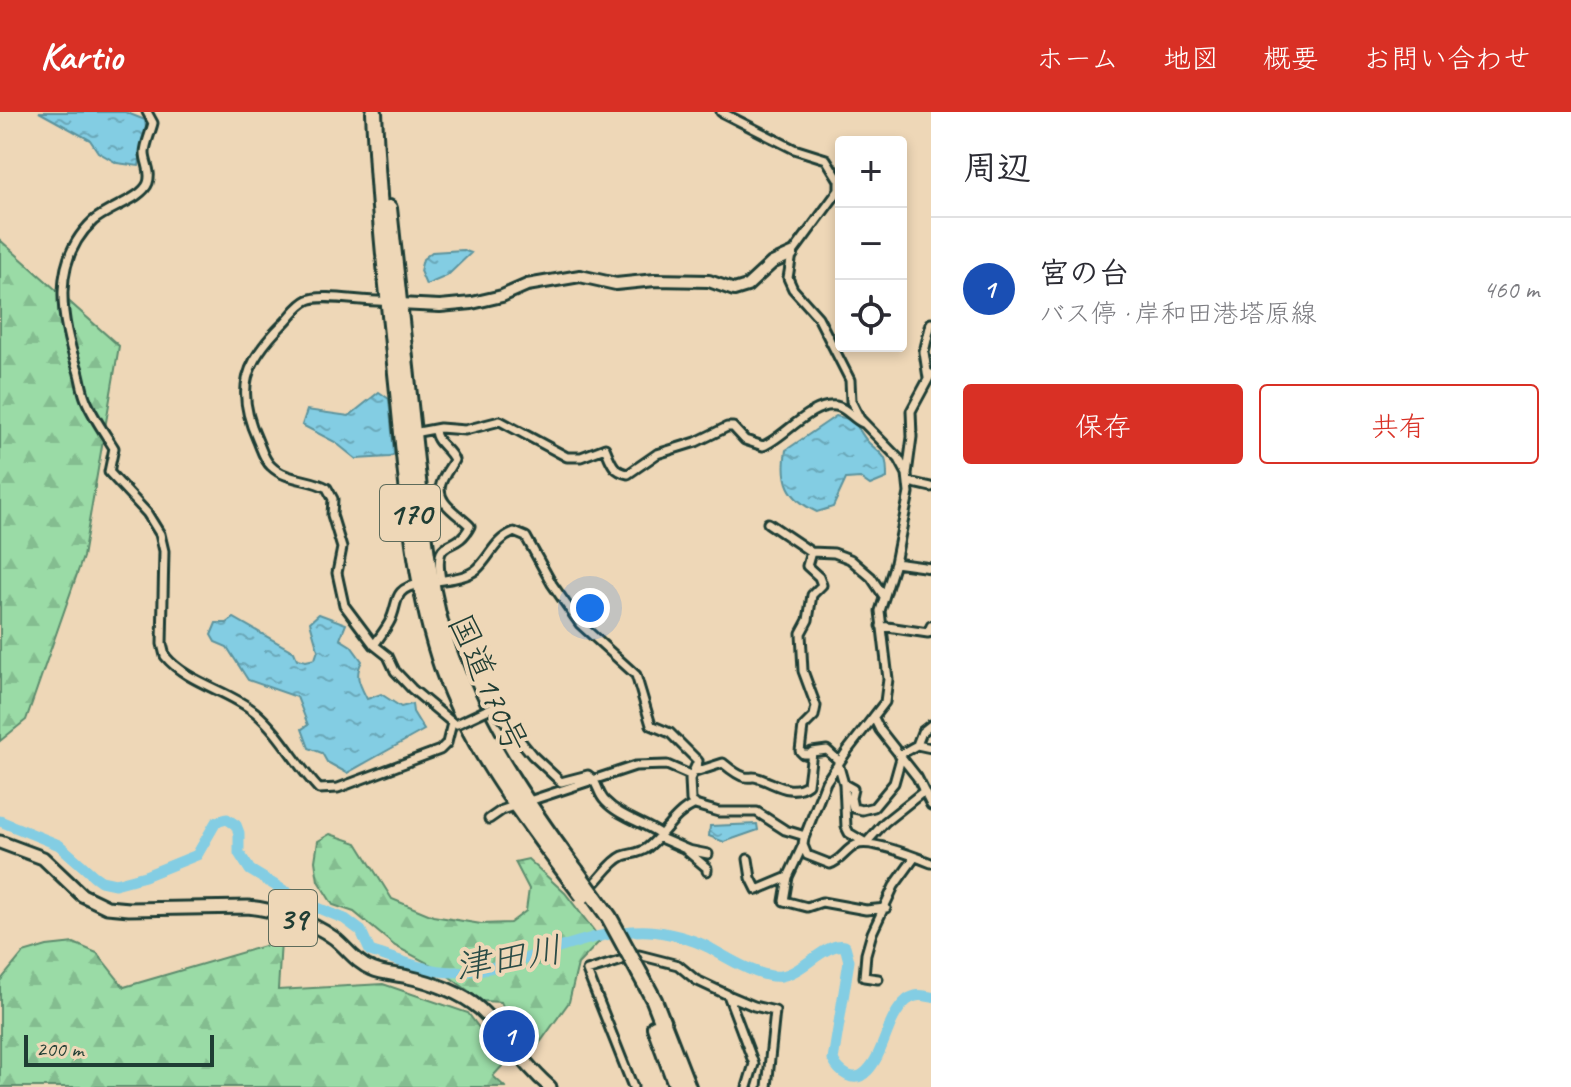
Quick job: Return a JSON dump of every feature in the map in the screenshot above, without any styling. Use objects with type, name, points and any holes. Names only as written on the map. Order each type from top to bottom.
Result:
[{"type":"highway","name":"国道170号","points":[[374,112],[394,303],[444,672],[472,734],[572,873],[654,1000],[688,1087]]},
{"type":"highway","name":"国道170号","points":[[382,112],[394,303],[431,582]]},
{"type":"highway","name":"国道170号","points":[[636,976],[677,1087]]},
{"type":"main road","name":"39","points":[[0,842],[43,858],[82,895],[100,905],[129,909],[261,909],[315,926],[372,970],[420,980],[468,1001],[493,1023],[518,1057],[550,1087]]},
{"type":"street","points":[[147,112],[153,123],[145,154],[150,172],[148,185],[139,194],[94,219],[71,248],[64,276],[63,311],[66,337],[86,401],[114,448],[109,472],[147,513],[160,534],[164,551],[162,644],[165,656],[186,673],[232,696],[255,712],[276,733],[319,789],[338,788],[440,750],[447,743],[454,724],[491,708],[532,755],[561,782],[588,775],[593,778],[604,800],[623,815],[645,823],[659,836],[684,849],[707,871]]},
{"type":"street","points":[[721,112],[794,149],[826,159],[839,180],[839,190],[792,254],[788,268],[790,285],[818,317],[850,380],[851,401],[864,423],[899,459],[908,478],[931,487]]},
{"type":"street","points":[[743,112],[743,123]]},
{"type":"street","points":[[454,724],[418,696],[344,605],[337,573],[342,548],[332,515],[333,499],[327,488],[282,475],[270,466],[246,413],[244,392],[249,369],[260,349],[296,309],[311,298],[440,306],[472,303],[502,296],[527,285],[580,276],[616,284],[655,280],[709,281],[734,290],[747,286],[772,263],[792,254]]},
{"type":"street","points":[[886,908],[866,910],[822,902],[807,907],[784,901],[788,877],[818,798],[839,762],[882,709],[888,694],[880,611],[907,510],[911,411],[929,376],[924,352],[931,323]]},
{"type":"street","points":[[413,433],[435,429],[465,430],[500,421],[567,457],[581,457],[605,448],[616,470],[628,474],[657,454],[696,442],[727,427],[733,427],[745,440],[763,446],[799,421],[829,406],[843,409],[855,420],[864,423]]},
{"type":"street","points":[[431,582],[440,552],[467,532],[470,526],[440,494],[441,482],[454,460],[437,439],[435,429]]},
{"type":"street","points":[[768,523],[811,552],[834,553],[850,559],[871,577],[883,595]]},
{"type":"street","points":[[374,645],[391,619],[395,600],[410,586],[464,576],[477,569],[495,543],[504,536],[514,532],[526,537],[552,584],[580,624],[636,675],[651,725],[670,733],[698,761],[691,774],[691,800],[719,812],[757,812],[804,840]]},
{"type":"street","points":[[811,552],[807,566],[819,577],[822,585],[812,595],[808,620],[801,633],[803,671],[816,706],[814,716],[803,727],[800,751],[809,754],[816,749],[827,750],[839,762],[849,833],[866,843],[923,860]]},
{"type":"street","points":[[895,563],[931,568]]},
{"type":"street","points":[[881,626],[928,633],[931,626]]},
{"type":"street","points":[[874,718],[917,777],[931,805]]},
{"type":"street","points":[[844,784],[853,789],[853,808],[869,809],[894,783],[900,756],[917,745],[922,732],[931,725]]},
{"type":"street","points":[[917,745],[931,748]]},
{"type":"street","points":[[489,819],[502,810],[593,778],[649,764],[667,765],[691,774],[723,763],[746,777],[757,777],[785,790],[800,789],[808,784],[809,754]]},
{"type":"street","points":[[804,840],[807,855],[830,864],[854,846],[866,843],[870,835],[924,791]]},
{"type":"street","points":[[595,883],[620,857],[636,854],[659,836],[676,815],[695,804]]},
{"type":"street","points":[[684,849],[708,854]]},
{"type":"street","points":[[878,979],[864,977],[872,933],[894,886],[931,850]]},
{"type":"street","points":[[748,859],[751,878],[757,890],[788,877]]},
{"type":"street","points":[[633,1087],[587,971],[639,955],[678,965],[696,980],[754,1006],[775,1011],[767,1087]]},
{"type":"street","points":[[728,995],[754,1064],[747,1087]]},
{"type":"green space","points":[[0,240],[119,346],[83,557],[26,720],[0,741]]},
{"type":"green space","points":[[330,834],[357,843],[392,899],[433,916],[481,924],[510,923],[526,911],[529,889],[515,862],[528,859],[565,893],[601,940],[578,964],[569,1002],[534,1051],[520,1047],[501,1002],[482,1001],[439,969],[395,946],[354,912],[333,905],[318,881],[315,861],[318,841]]},
{"type":"green space","points":[[281,941],[278,990],[383,984],[468,1013],[505,1063],[493,1076],[505,1087],[0,1087],[0,981],[23,953],[74,943],[97,953],[124,987]]},
{"type":"water","points":[[39,112],[125,112],[145,120],[139,166],[117,163],[98,152],[90,140]]},
{"type":"water","points":[[463,250],[471,253],[447,276],[426,285],[420,271],[423,259],[432,252]]},
{"type":"water","points":[[379,392],[389,399],[394,454],[390,457],[356,459],[335,442],[302,425],[307,410],[349,416]]},
{"type":"water","points":[[836,416],[853,420],[867,441],[882,454],[886,460],[887,478],[870,485],[860,478],[846,479],[833,507],[817,512],[799,501],[788,487],[786,450]]},
{"type":"water","points":[[319,614],[346,624],[340,639],[351,646],[362,661],[358,676],[367,699],[381,694],[401,707],[412,704],[413,712],[424,730],[347,773],[327,762],[322,753],[309,748],[302,729],[308,725],[297,697],[248,680],[227,647],[215,642],[211,635],[216,623],[227,623],[234,618],[294,652],[297,659],[306,661],[315,659],[318,650],[310,622]]},
{"type":"water","points":[[757,824],[758,830],[724,842],[709,836],[710,826]]},
{"type":"waterway","name":"津田川","points":[[0,821],[59,845],[101,881],[115,884],[145,876],[197,855],[216,822],[227,819],[236,825],[239,853],[250,870],[301,901],[345,919],[361,931],[370,951],[432,970],[478,970],[625,932],[671,934],[708,947],[753,971],[773,976],[789,974],[830,948],[845,946],[849,961],[833,1060],[839,1069],[852,1077],[862,1075],[873,1064],[900,1007],[913,997],[931,997]]},
{"type":"place","name":"宮の台","points":[[509,1036]]}]
